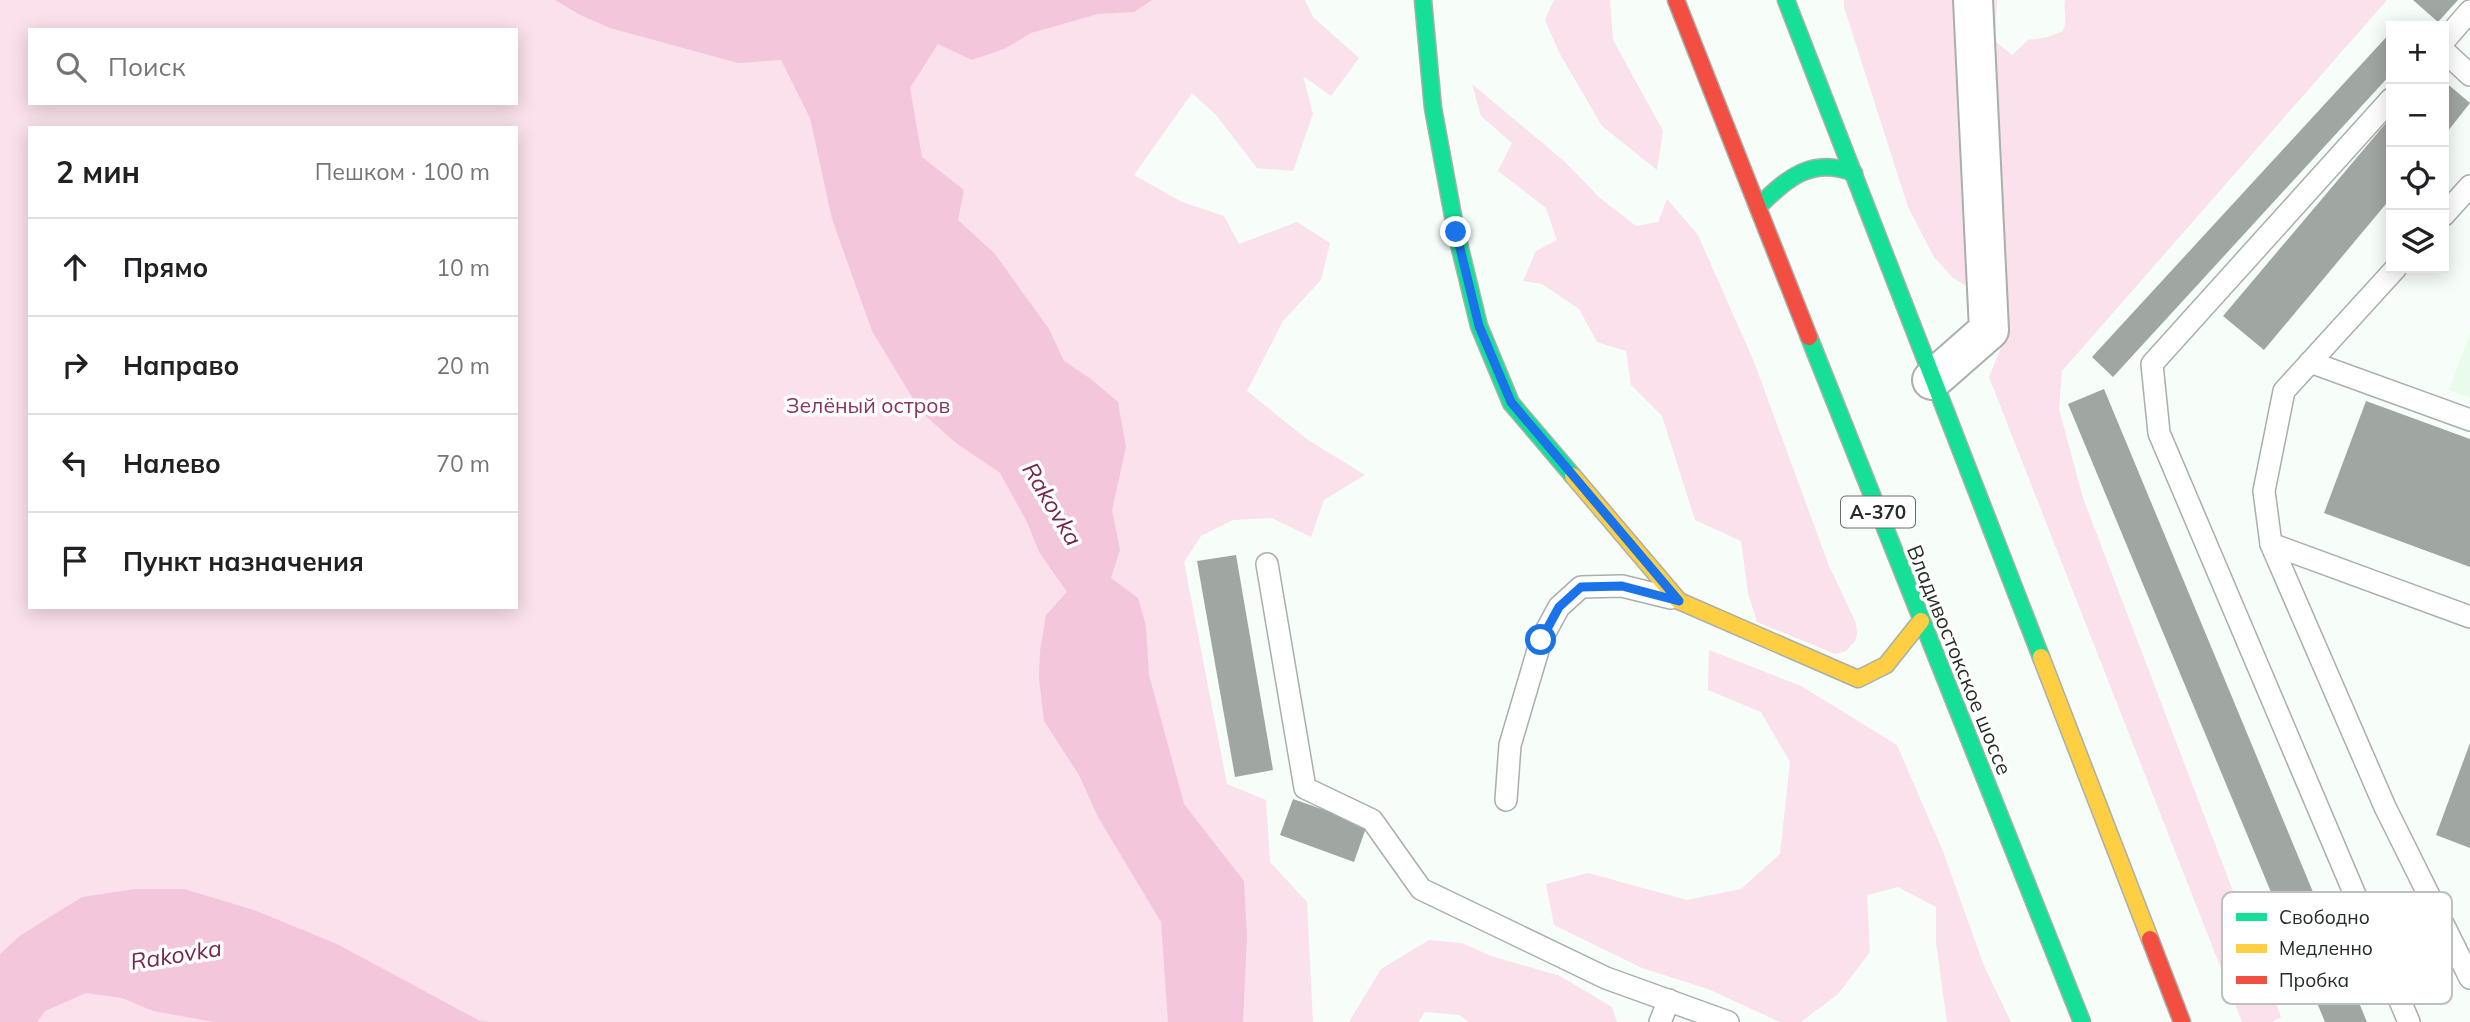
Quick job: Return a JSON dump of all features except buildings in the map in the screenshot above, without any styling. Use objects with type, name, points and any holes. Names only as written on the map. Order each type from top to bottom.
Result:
[{"type":"main road","points":[[1423,0],[1433,108],[1456,232],[1479,326],[1511,402],[1679,601],[1858,679],[1886,665],[1920,621]]},
{"type":"main road","name":"Владивостокское шоссе","points":[[1676,0],[1920,621],[2082,1022]]},
{"type":"main road","points":[[1786,0],[2182,1022]]},
{"type":"main road","points":[[1758,207],[1780,185],[1813,169],[1833,166],[1854,173]]},
{"type":"street","points":[[1932,380],[1989,330],[1973,0]]},
{"type":"lane","points":[[2449,35],[2470,11]]},
{"type":"lane","points":[[2449,56],[2470,75]]},
{"type":"lane","points":[[2354,892],[2159,433],[2152,364],[2386,105]]},
{"type":"lane","points":[[2456,209],[2470,186]]},
{"type":"lane","points":[[2391,273],[2284,391],[2264,491],[2272,544],[2385,807],[2427,892]]},
{"type":"lane","points":[[2310,362],[2470,420]]},
{"type":"lane","points":[[2272,544],[2470,617]]},
{"type":"lane","points":[[1266,564],[1305,788],[1372,820],[1420,889],[1606,978],[1728,1022]]},
{"type":"lane","points":[[1506,800],[1510,745],[1516,721],[1541,640],[1559,607],[1581,587],[1622,586],[1679,601]]},
{"type":"lane","points":[[2452,942],[2470,978]]},
{"type":"lane","points":[[1660,1022],[1669,1000]]},
{"type":"lane","points":[[2401,1004],[2409,1022]]},
{"type":"shaded area","points":[[2470,333],[2470,398],[2449,390]]},
{"type":"green space","name":"Зелёный остров","points":[[0,0],[1305,0],[1313,17],[1359,58],[1331,96],[1303,76],[1313,114],[1293,171],[1257,168],[1216,115],[1192,93],[1134,175],[1182,202],[1224,216],[1239,244],[1297,222],[1330,243],[1321,280],[1283,321],[1247,391],[1308,440],[1365,475],[1324,500],[1311,537],[1272,518],[1233,520],[1201,536],[1184,562],[1227,784],[1266,800],[1270,862],[1307,902],[1313,1022],[0,1022]]},
{"type":"green space","points":[[1554,0],[1610,0],[1613,40],[1663,131],[1657,170],[1602,126],[1560,54],[1545,20]]},
{"type":"green space","points":[[1844,0],[1997,0],[1995,41],[2012,55],[2028,40],[2063,31],[2065,0],[2387,0],[2062,371],[2059,409],[2083,498],[2233,892],[2222,892],[2222,971],[1989,377],[2005,338],[2002,307],[1953,278],[1934,257],[1908,207]]},
{"type":"green space","points":[[1472,84],[1565,162],[1600,198],[1636,226],[1658,222],[1667,199],[1698,235],[1754,362],[1829,566],[1856,623],[1855,641],[1846,651],[1835,654],[1757,622],[1748,593],[1741,541],[1695,520],[1662,416],[1631,385],[1626,351],[1597,342],[1579,309],[1542,284],[1523,281],[1536,251],[1557,240],[1546,208],[1498,171],[1512,143],[1481,116]]},
{"type":"green space","points":[[1709,650],[1801,686],[1897,745],[1944,854],[1984,966],[2011,1022],[1947,1022],[1936,943],[1936,907],[1898,887],[1867,895],[1870,952],[1838,994],[1801,1022],[1780,1022],[1708,989],[1642,968],[1554,925],[1546,884],[1588,873],[1687,900],[1741,889],[1780,854],[1790,762],[1761,712],[1708,690]]},
{"type":"green space","points":[[1429,940],[1462,943],[1491,956],[1560,976],[1612,1007],[1617,1022],[1469,1022],[1459,1015],[1425,1012],[1418,1022],[1349,1022],[1381,969]]},
{"type":"green space","points":[[2235,1004],[2276,1004],[2281,1017],[2272,1022],[2242,1022]]},
{"type":"water","name":"Rakovka","points":[[555,0],[1152,0],[1134,12],[1098,14],[1031,33],[1004,49],[972,60],[938,44],[910,88],[922,157],[964,190],[958,220],[995,254],[1049,329],[1064,361],[1118,402],[1126,447],[1112,510],[1120,550],[1111,578],[1138,598],[1146,626],[1149,675],[1184,804],[1244,881],[1247,936],[1243,1022],[1168,1022],[1161,922],[1098,817],[1079,775],[1044,721],[1039,678],[1046,615],[1067,592],[1039,552],[1027,522],[1000,473],[956,443],[921,412],[872,331],[832,219],[810,118],[781,60],[738,63],[610,28]]},
{"type":"water","name":"Rakovka","points":[[135,889],[184,889],[254,910],[337,944],[480,1021],[490,1022],[214,1022],[153,1011],[122,998],[86,993],[45,1011],[37,1022],[0,1022],[0,954],[21,935],[82,897]]},
{"type":"traffic: fast","points":[[1423,0],[1433,108],[1456,232],[1479,326],[1511,403],[1573,476]]},
{"type":"traffic: fast","points":[[1786,0],[2041,657]]},
{"type":"traffic: fast","points":[[1758,207],[1779,187],[1801,173],[1825,167],[1854,173]]},
{"type":"traffic: fast","points":[[1809,337],[2082,1022]]},
{"type":"traffic: slow","points":[[1573,476],[1679,601],[1858,679],[1886,665],[1921,621]]},
{"type":"traffic: slow","points":[[2041,657],[2150,939]]},
{"type":"traffic: jam","points":[[1676,0],[1809,337]]},
{"type":"traffic: jam","points":[[2150,939],[2182,1022]]},
{"type":"route","points":[[1456,232],[1479,326],[1511,402],[1679,601],[1622,586],[1581,587],[1559,607],[1541,640]]}]
